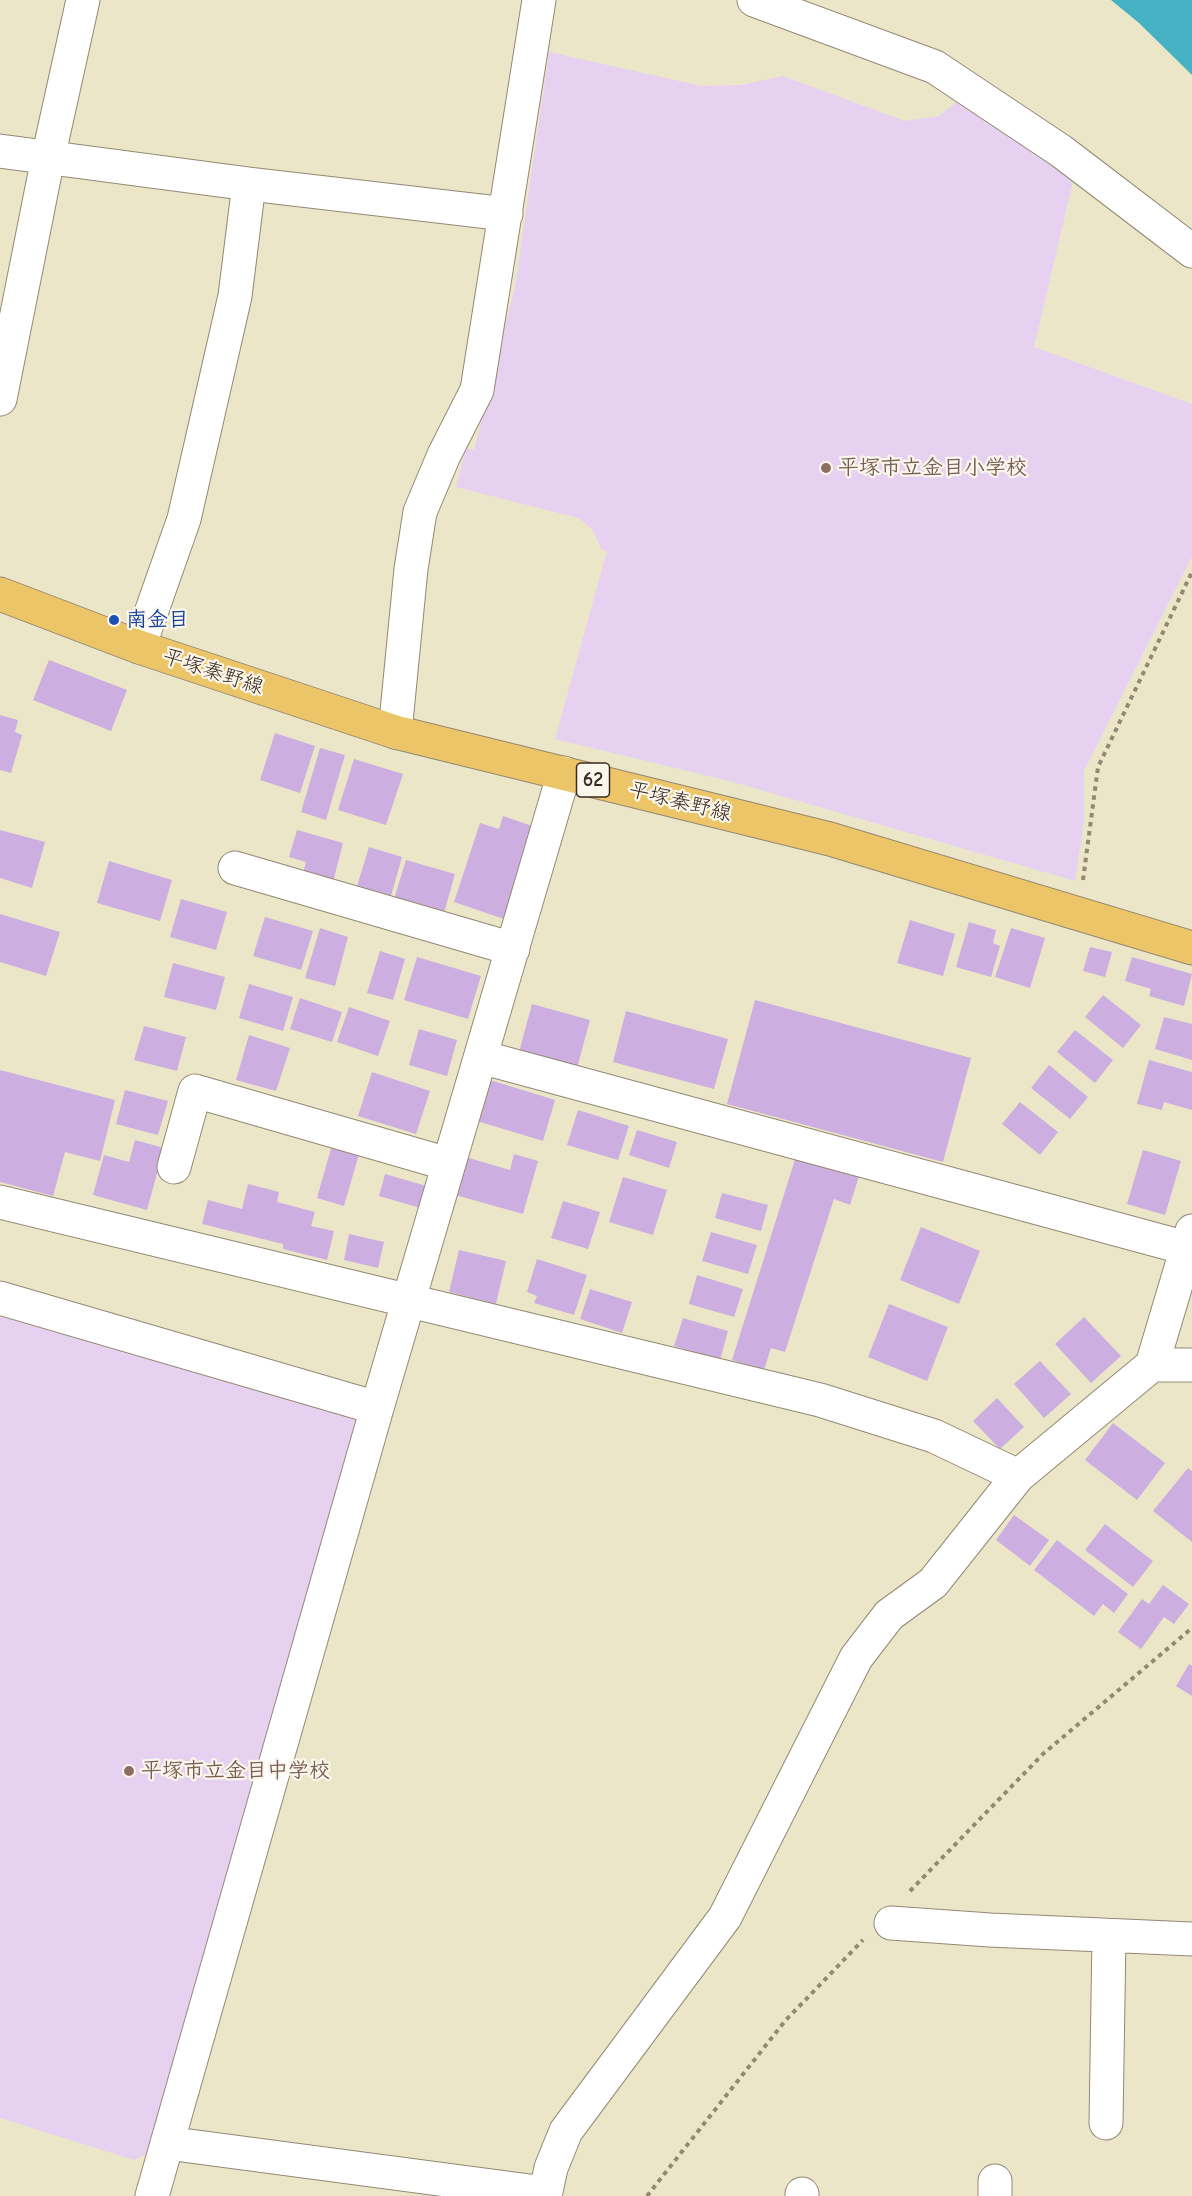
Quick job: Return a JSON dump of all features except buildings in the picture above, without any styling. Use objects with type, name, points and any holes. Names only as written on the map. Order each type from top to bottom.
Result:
[{"type":"main road","name":"平塚秦野線","points":[[0,594],[139,647],[395,732],[830,839],[1192,948]]},
{"type":"street","points":[[0,399],[48,158],[83,0]]},
{"type":"street","points":[[395,732],[411,569],[420,512],[444,455],[477,390],[539,0]]},
{"type":"street","points":[[754,0],[935,67],[1061,151],[1192,251]]},
{"type":"street","points":[[0,150],[249,184],[506,214]]},
{"type":"street","points":[[139,647],[184,519],[235,296],[249,184]]},
{"type":"street","points":[[152,2196],[408,1300],[564,773]]},
{"type":"street","points":[[235,868],[513,949]]},
{"type":"street","points":[[167,2143],[545,2195],[551,2168],[566,2131],[725,1917],[856,1658],[889,1616],[933,1583],[1018,1476],[1152,1365],[1189,1239],[481,1057]]},
{"type":"street","points":[[174,1167],[195,1091],[448,1164]]},
{"type":"street","points":[[0,1202],[820,1400],[934,1436],[1018,1476]]},
{"type":"street","points":[[0,1298],[377,1408]]},
{"type":"street","points":[[1152,1365],[1192,1365]]},
{"type":"street","points":[[887,1919],[1109,1936],[1192,1939]]},
{"type":"street","points":[[1106,2123],[1109,1936]]},
{"type":"path","points":[[1079,913],[1098,767],[1192,572]]},
{"type":"path","points":[[647,2196],[785,2020],[887,1919],[1043,1754],[1192,1628]]},
{"type":"shaded area","name":"平塚市立金目小学校","points":[[549,52],[702,86],[741,85],[783,76],[905,121],[939,116],[956,102],[1074,177],[1034,347],[1192,404],[1192,557],[1084,771],[1084,822],[1075,881],[733,782],[555,739],[607,551],[602,550],[592,529],[578,518],[456,487],[466,448],[474,450],[515,287]]},
{"type":"shaded area","name":"平塚市立金目中学校","points":[[0,1313],[350,1410],[357,1423],[150,2152],[134,2160],[0,2118]]},
{"type":"water","points":[[1111,0],[1192,0],[1192,75],[1139,23]]},
{"type":"place","name":"平塚市立金目小学校","points":[[826,468]]},
{"type":"place","name":"南金目","points":[[114,620]]},
{"type":"place","name":"平塚市立金目中学校","points":[[129,1771]]}]
